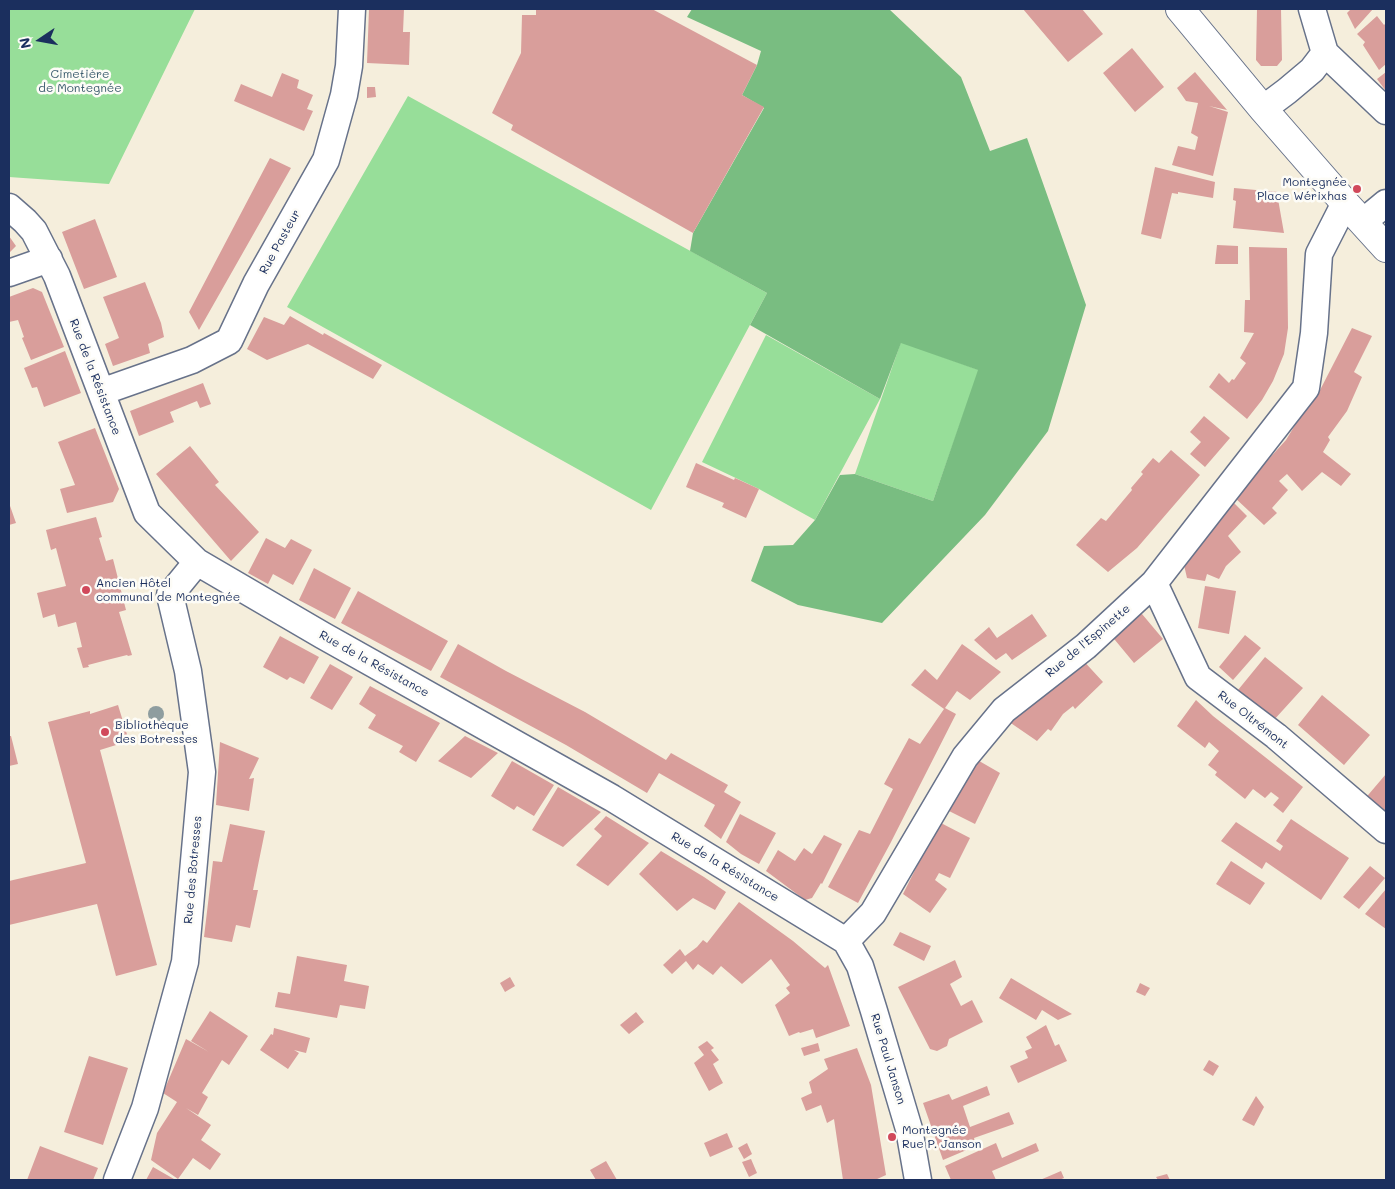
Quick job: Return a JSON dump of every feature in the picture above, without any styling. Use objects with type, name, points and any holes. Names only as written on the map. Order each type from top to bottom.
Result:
[{"type":"street","name":"Rue Pasteur","points":[[101,392],[192,360],[229,341],[256,284],[326,160],[344,95],[349,66],[352,9]]},
{"type":"street","points":[[1180,9],[1263,109],[1386,248]]},
{"type":"street","points":[[1312,9],[1325,53],[1386,111]]},
{"type":"street","points":[[1263,109],[1312,70],[1325,53]]},
{"type":"street","points":[[1354,213],[1386,203]]},
{"type":"street","name":"Rue de la Résistance","points":[[9,207],[34,231],[57,276],[147,513],[197,562],[331,640],[612,798],[846,941]]},
{"type":"street","name":"Rue de l'Espinette","points":[[846,941],[873,913],[965,757],[1004,710],[1086,646],[1154,584],[1306,388],[1314,333],[1319,254],[1354,213]]},
{"type":"street","points":[[9,273],[49,259]]},
{"type":"street","name":"Rue des Botresses","points":[[117,1180],[145,1108],[185,962],[202,772],[188,671],[170,595],[197,562]]},
{"type":"street","name":"Rue Oltrémont","points":[[1154,584],[1198,678],[1276,736],[1386,830]]},
{"type":"street","name":"Rue Paul Janson","points":[[846,941],[860,966],[882,1038],[909,1130],[918,1180]]},
{"type":"green space","name":"Cimetière de Montegnée","points":[[9,9],[195,9],[109,184],[9,177]]},
{"type":"green space","points":[[692,9],[889,9],[961,77],[990,151],[1027,138],[1086,305],[1048,431],[985,515],[882,623],[798,605],[751,581],[764,546],[793,545],[815,520],[840,475],[855,474],[933,501],[978,370],[901,343],[880,399],[750,325],[767,293],[690,251],[693,233],[764,108],[742,95],[757,65],[761,51],[687,17]]},
{"type":"green space","points":[[408,96],[767,293],[651,510],[287,307]]},
{"type":"green space","points":[[766,335],[880,399],[815,520],[759,489],[702,462]]},
{"type":"green space","points":[[901,342],[979,370],[933,501],[855,474]]},
{"type":"building","points":[[369,9],[404,9],[403,32],[410,32],[409,65],[367,63]]},
{"type":"building","points":[[536,9],[652,9],[757,65],[742,95],[764,107],[693,233],[511,130],[513,125],[492,113],[521,53],[522,15],[536,15]]},
{"type":"building","points":[[1023,9],[1082,9],[1103,34],[1068,62]]},
{"type":"building","points":[[1257,9],[1281,9],[1282,60],[1277,66],[1261,66],[1256,60]]},
{"type":"building","points":[[1351,9],[1373,9],[1355,29],[1347,13]]},
{"type":"building","points":[[1377,16],[1384,25],[1386,23],[1386,64],[1379,70],[1363,45],[1365,42],[1357,34]]},
{"type":"building","points":[[1132,48],[1164,87],[1135,112],[1103,73]]},
{"type":"building","points":[[1195,72],[1227,110],[1209,106],[1228,112],[1213,176],[1172,165],[1178,146],[1195,150],[1198,137],[1191,133],[1198,103],[1186,101],[1177,88]]},
{"type":"building","points":[[1386,72],[1386,91],[1377,79]]},
{"type":"building","points":[[282,73],[299,80],[297,88],[313,95],[307,109],[313,111],[304,131],[234,101],[241,84],[272,97]]},
{"type":"building","points":[[367,87],[375,87],[376,97],[367,98]]},
{"type":"building","points":[[270,158],[291,168],[199,330],[189,312]]},
{"type":"building","points":[[1155,167],[1215,182],[1213,198],[1178,192],[1178,194],[1172,193],[1161,239],[1141,234]]},
{"type":"building","points":[[1234,188],[1278,192],[1284,233],[1233,228],[1236,201],[1233,200]]},
{"type":"building","points":[[95,219],[117,277],[84,289],[62,232]]},
{"type":"building","points":[[9,236],[16,246],[9,253]]},
{"type":"building","points":[[1217,245],[1238,246],[1238,264],[1215,264]]},
{"type":"building","points":[[1249,247],[1287,248],[1288,328],[1284,354],[1273,381],[1262,400],[1247,419],[1209,387],[1219,373],[1229,383],[1232,379],[1234,380],[1246,363],[1240,358],[1254,333],[1244,332],[1245,300],[1250,300]]},
{"type":"building","points":[[145,282],[161,323],[164,337],[148,344],[150,353],[113,366],[105,344],[119,338],[103,297]]},
{"type":"building","points":[[33,288],[42,292],[64,347],[31,360],[22,338],[24,337],[18,320],[9,322],[9,297]]},
{"type":"building","points":[[290,316],[382,365],[373,379],[308,344],[267,360],[247,349],[264,317],[284,325]]},
{"type":"building","points":[[1352,328],[1372,336],[1354,372],[1362,377],[1347,411],[1328,437],[1330,440],[1323,452],[1351,474],[1341,486],[1322,472],[1302,491],[1287,474],[1279,481],[1288,490],[1272,508],[1277,513],[1264,525],[1234,497],[1286,440],[1319,392]]},
{"type":"building","points":[[65,351],[81,393],[44,407],[37,387],[32,388],[24,368]]},
{"type":"building","points":[[203,383],[211,404],[200,408],[197,401],[170,412],[174,422],[139,436],[130,411]]},
{"type":"building","points":[[1204,416],[1230,438],[1205,467],[1190,454],[1201,442],[1190,432]]},
{"type":"building","points":[[95,428],[119,489],[113,502],[67,513],[60,489],[75,485],[58,442]]},
{"type":"building","points":[[190,446],[219,482],[215,485],[259,532],[231,561],[156,474]]},
{"type":"building","points":[[1171,450],[1200,475],[1137,548],[1108,572],[1076,545],[1101,518],[1106,521],[1132,490],[1131,488],[1143,474],[1141,472],[1153,458],[1159,463]]},
{"type":"building","points":[[696,463],[759,489],[746,518],[722,507],[724,503],[686,487]]},
{"type":"building","points":[[1231,500],[1247,516],[1228,536],[1241,552],[1226,566],[1219,579],[1207,574],[1205,581],[1187,578],[1184,565]]},
{"type":"building","points":[[9,503],[16,523],[9,525]]},
{"type":"building","name":"Ancien Hôtel communal de Montegnée","points":[[96,517],[102,537],[99,538],[106,561],[113,559],[126,610],[119,612],[132,655],[88,665],[89,667],[83,668],[77,648],[82,647],[76,622],[58,627],[55,614],[43,618],[37,593],[66,586],[56,548],[51,550],[46,530]]},
{"type":"building","points":[[266,538],[285,548],[291,539],[312,550],[293,585],[273,574],[268,584],[248,573]]},
{"type":"building","points":[[314,568],[351,588],[335,619],[299,600]]},
{"type":"building","points":[[1205,586],[1236,591],[1229,634],[1198,628]]},
{"type":"building","points":[[358,591],[448,641],[431,671],[341,623]]},
{"type":"building","points":[[1032,614],[1047,636],[1012,660],[1006,653],[996,660],[974,640],[989,627],[997,638]]},
{"type":"building","points":[[1133,614],[1142,614],[1163,639],[1134,663],[1110,634]]},
{"type":"building","points":[[1245,635],[1261,648],[1233,680],[1219,667]]},
{"type":"building","points":[[280,636],[319,657],[304,684],[290,677],[287,680],[263,667]]},
{"type":"building","points":[[458,644],[585,712],[666,760],[671,753],[728,785],[724,792],[741,802],[721,839],[704,826],[715,805],[659,773],[647,793],[566,745],[440,677]]},
{"type":"building","points":[[962,644],[1001,672],[970,700],[957,691],[945,708],[956,714],[858,903],[828,887],[859,830],[870,834],[893,789],[884,784],[909,738],[920,744],[944,709],[911,685],[925,669],[937,680]]},
{"type":"building","points":[[1080,657],[1103,682],[1075,709],[1073,706],[1063,714],[1051,731],[1048,729],[1037,741],[1002,717]]},
{"type":"building","points":[[1265,657],[1303,688],[1273,721],[1238,690]]},
{"type":"building","points":[[330,664],[353,677],[332,710],[310,698]]},
{"type":"building","points":[[370,686],[440,723],[416,762],[399,752],[403,746],[368,728],[376,715],[359,704]]},
{"type":"building","points":[[1322,695],[1370,735],[1344,765],[1298,725]]},
{"type":"building","points":[[1196,700],[1213,716],[1303,787],[1283,813],[1273,805],[1279,798],[1271,792],[1265,798],[1253,789],[1245,799],[1215,775],[1217,772],[1208,765],[1219,751],[1209,742],[1205,748],[1177,726]]},
{"type":"building","points":[[118,705],[129,741],[100,750],[157,965],[116,976],[97,904],[9,925],[9,881],[86,863],[48,722],[90,711],[90,714]]},
{"type":"building","points":[[9,736],[11,736],[18,764],[9,766]]},
{"type":"building","points":[[465,736],[498,753],[471,778],[438,761]]},
{"type":"building","points":[[220,742],[259,758],[249,779],[254,778],[249,811],[216,805]]},
{"type":"building","points":[[974,758],[1000,773],[975,824],[945,809]]},
{"type":"building","points":[[512,761],[554,785],[534,816],[517,806],[514,810],[491,796]]},
{"type":"building","points":[[1386,774],[1386,822],[1363,801]]},
{"type":"building","points":[[558,787],[601,812],[563,847],[532,830]]},
{"type":"building","points":[[740,814],[776,833],[759,864],[741,854],[726,842]]},
{"type":"building","points":[[606,816],[649,843],[608,886],[576,865],[602,836],[594,829]]},
{"type":"building","points":[[1291,819],[1349,858],[1321,900],[1266,862],[1262,869],[1221,841],[1236,822],[1280,851],[1283,846],[1276,841]]},
{"type":"building","points":[[939,822],[970,838],[950,878],[939,873],[935,880],[947,889],[930,913],[903,894]]},
{"type":"building","points":[[230,824],[265,831],[253,890],[258,890],[250,928],[236,925],[232,942],[204,937],[213,861],[222,862]]},
{"type":"building","points":[[824,835],[842,844],[822,884],[812,898],[805,900],[766,871],[778,850],[795,861],[804,848],[812,854]]},
{"type":"building","points":[[661,851],[726,892],[715,910],[693,898],[677,911],[639,874]]},
{"type":"building","points":[[1231,861],[1265,883],[1250,905],[1216,884]]},
{"type":"building","points":[[1370,866],[1385,878],[1359,909],[1343,897]]},
{"type":"building","points":[[1386,889],[1386,929],[1365,914]]},
{"type":"building","points":[[739,902],[793,941],[825,968],[828,965],[850,1026],[816,1038],[813,1029],[789,1036],[775,1005],[790,993],[786,988],[790,985],[771,959],[742,984],[721,966],[713,975],[698,964],[693,970],[686,961],[672,974],[663,965],[680,949],[685,956],[703,940],[707,943]]},
{"type":"building","points":[[900,932],[931,946],[924,961],[893,945]]},
{"type":"building","points":[[297,956],[347,965],[344,981],[369,986],[365,1009],[340,1005],[337,1018],[275,1007],[278,992],[290,994]]},
{"type":"building","points":[[955,960],[962,977],[950,984],[961,1006],[972,1000],[983,1022],[949,1039],[947,1046],[937,1051],[930,1049],[898,987]]},
{"type":"building","points":[[510,977],[515,986],[505,992],[500,983]]},
{"type":"building","points":[[1011,978],[1072,1014],[1058,1020],[1042,1010],[1036,1020],[999,998]]},
{"type":"building","points":[[1140,983],[1150,988],[1145,996],[1136,992]]},
{"type":"building","points":[[210,1011],[248,1036],[229,1065],[222,1060],[202,1093],[208,1097],[198,1115],[186,1108],[211,1125],[201,1140],[221,1154],[210,1170],[193,1158],[178,1179],[151,1160],[157,1133],[177,1102],[163,1093],[186,1039],[209,1052],[191,1041]]},
{"type":"building","points":[[636,1012],[644,1022],[629,1034],[620,1025]]},
{"type":"building","points":[[1046,1025],[1055,1046],[1059,1044],[1067,1061],[1018,1083],[1010,1066],[1028,1058],[1025,1051],[1032,1048],[1026,1037]]},
{"type":"building","points":[[274,1028],[310,1038],[306,1053],[294,1050],[299,1053],[288,1069],[260,1050],[271,1034],[273,1035]]},
{"type":"building","points":[[707,1041],[714,1048],[711,1050],[719,1060],[713,1064],[723,1083],[709,1091],[694,1063],[704,1055],[698,1047]]},
{"type":"building","points":[[818,1043],[820,1051],[804,1056],[801,1048]]},
{"type":"building","points":[[857,1048],[871,1085],[886,1175],[875,1180],[843,1180],[834,1119],[827,1123],[821,1105],[806,1111],[801,1098],[812,1093],[809,1082],[828,1069],[824,1059]]},
{"type":"building","points":[[89,1056],[128,1068],[103,1145],[64,1132]]},
{"type":"building","points":[[1209,1060],[1219,1066],[1213,1076],[1203,1070]]},
{"type":"building","points":[[987,1086],[990,1095],[963,1106],[970,1127],[1009,1112],[1014,1124],[974,1138],[976,1146],[943,1160],[923,1103],[949,1094],[952,1100]]},
{"type":"building","points":[[1256,1096],[1264,1107],[1254,1126],[1242,1120]]},
{"type":"building","points":[[727,1133],[733,1147],[710,1157],[704,1143]]},
{"type":"building","points":[[747,1143],[752,1154],[744,1159],[738,1148]]},
{"type":"building","points":[[996,1143],[1002,1158],[1036,1143],[1039,1151],[992,1171],[996,1180],[951,1180],[945,1166]]},
{"type":"building","points":[[40,1146],[98,1168],[93,1180],[27,1180]]},
{"type":"building","points":[[751,1159],[757,1173],[749,1177],[742,1162]]},
{"type":"building","points":[[606,1161],[617,1180],[596,1180],[590,1170]]},
{"type":"building","points":[[153,1167],[174,1179],[146,1180]]},
{"type":"building","points":[[1061,1171],[1064,1178],[1059,1180],[1040,1180]]},
{"type":"building","points":[[1167,1174],[1170,1180],[1158,1180],[1156,1177]]},
{"type":"place","name":"Montegnée Place Wérixhas","points":[[1357,189]]},
{"type":"place","name":"Ancien Hôtel communal de Montegnée","points":[[86,590]]},
{"type":"place","name":"Bibliothèque des Botresses","points":[[105,732]]},
{"type":"place","name":"Montegnée Rue P. Janson","points":[[892,1137]]}]
